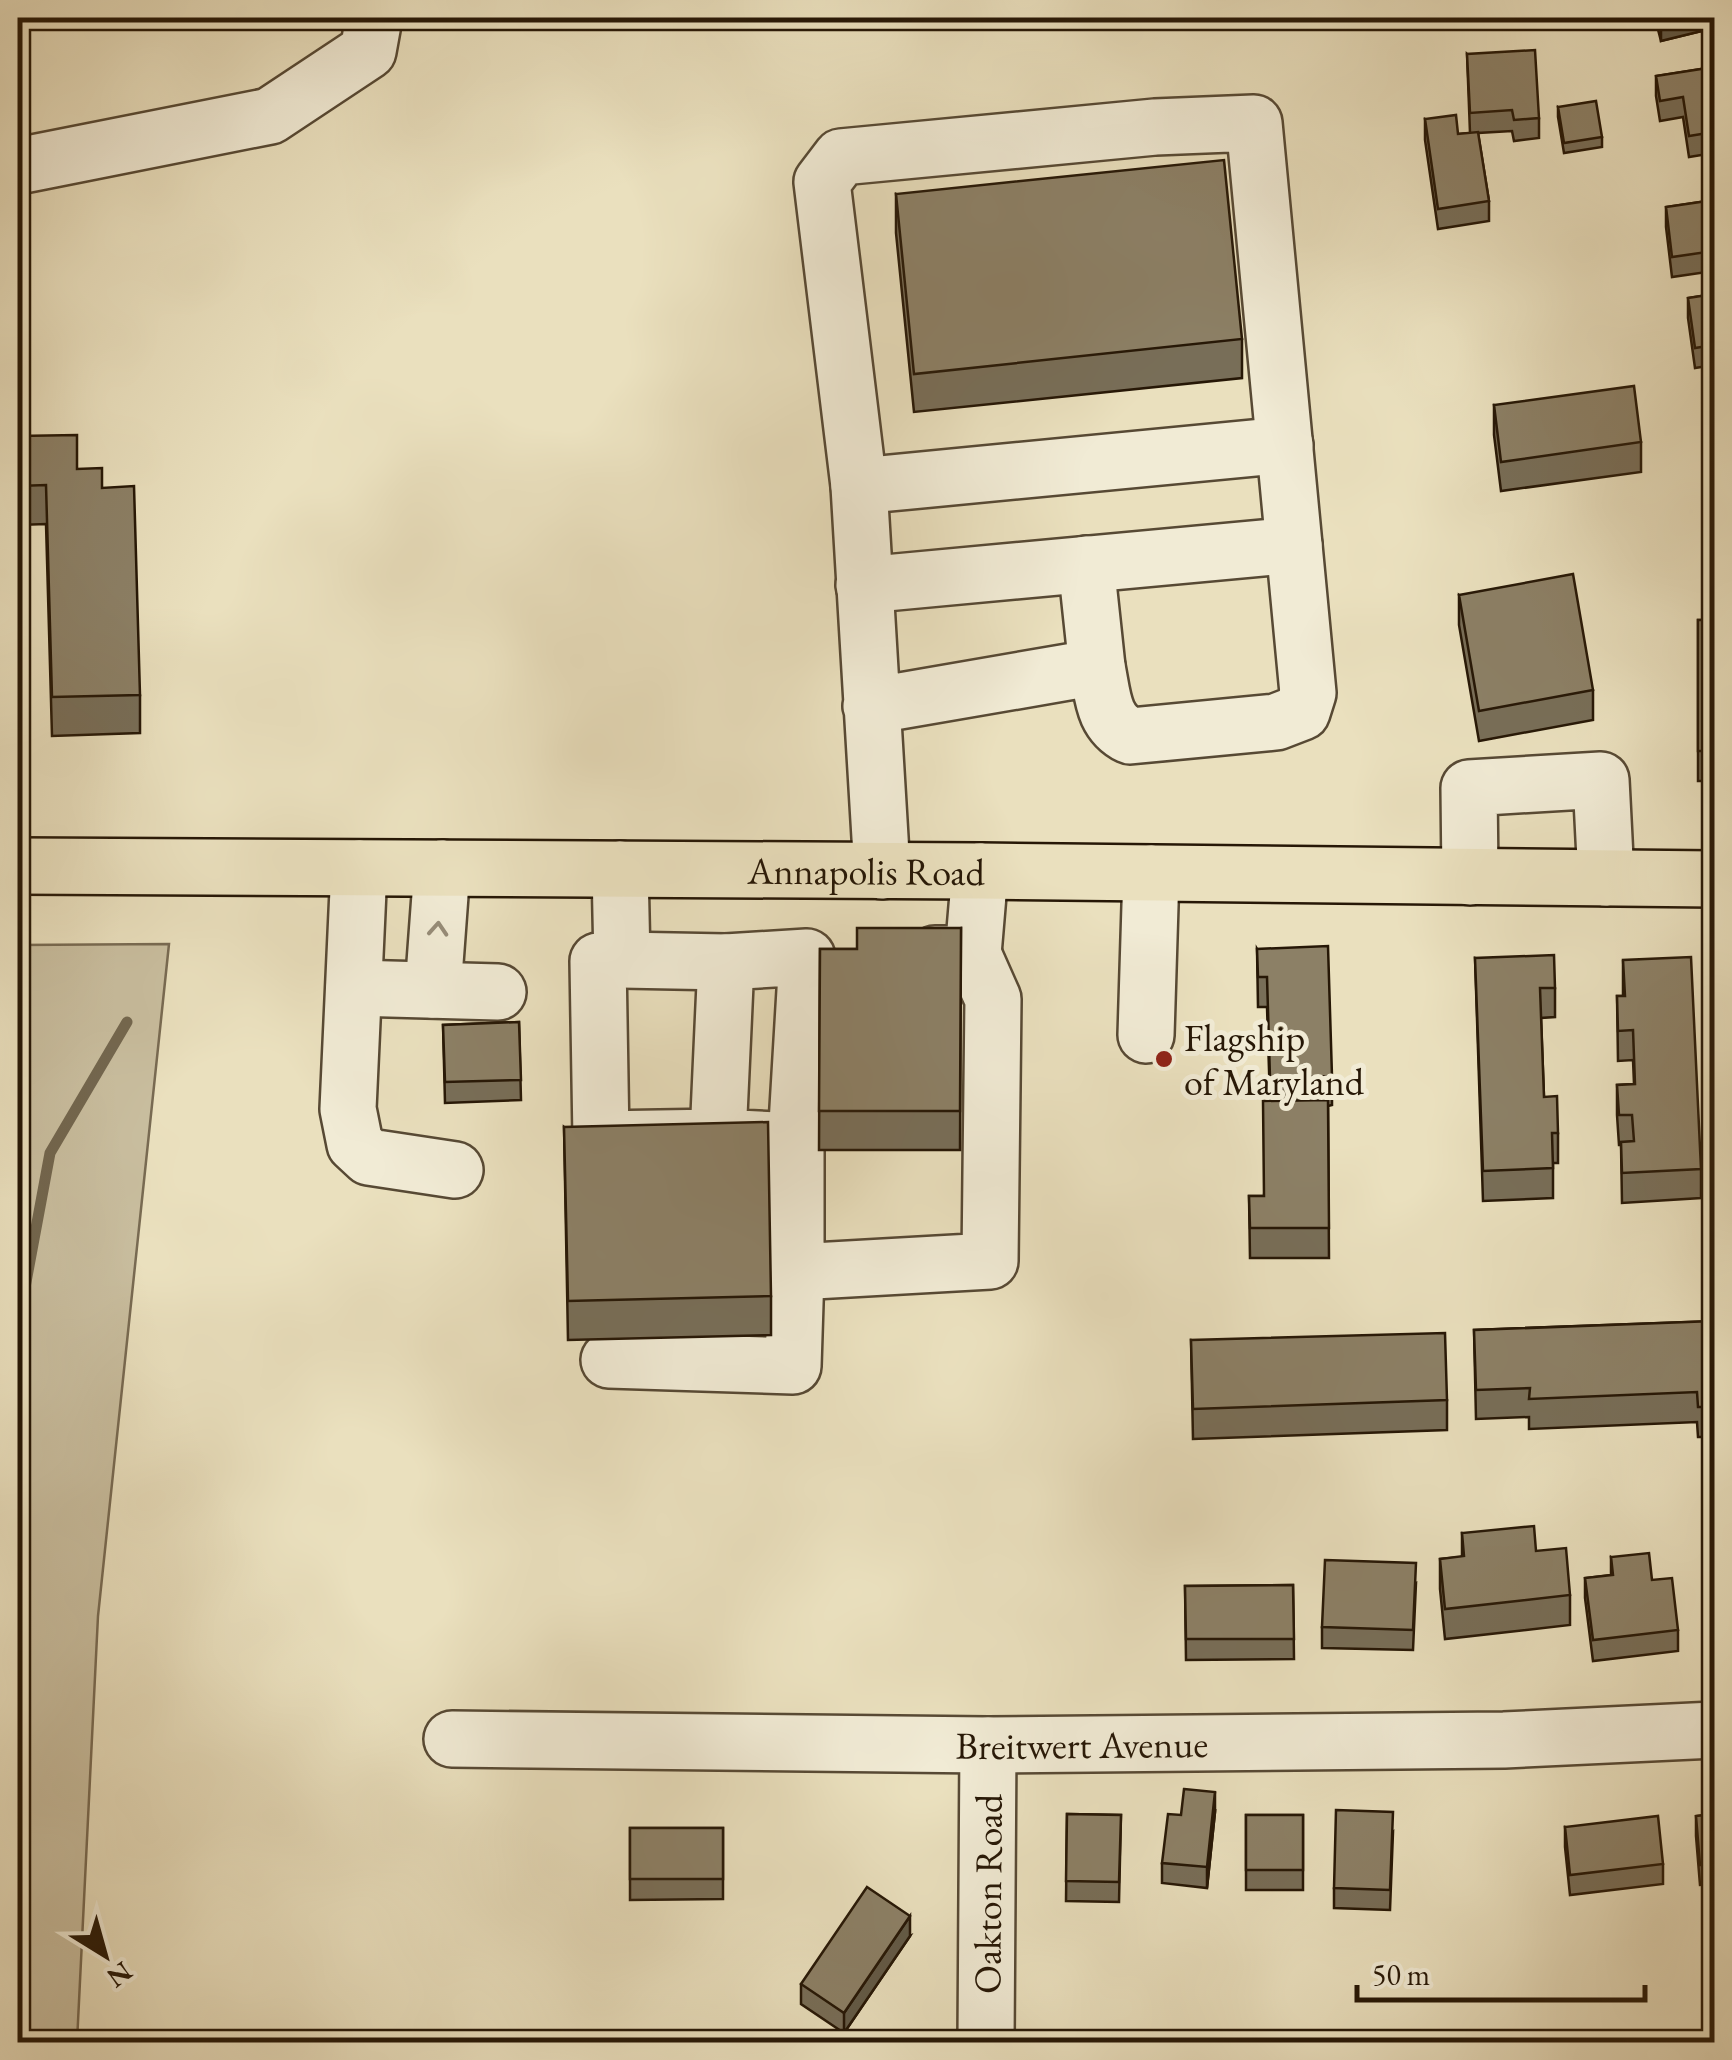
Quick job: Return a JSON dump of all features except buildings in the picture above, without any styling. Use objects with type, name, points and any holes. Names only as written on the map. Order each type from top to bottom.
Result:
[{"type":"main road","name":"Annapolis Road","points":[[18,866],[1714,879]]},
{"type":"street","points":[[18,166],[270,116],[368,51],[374,18]]},
{"type":"street","points":[[882,871],[859,486],[822,182],[841,157],[1116,130],[1254,123],[1308,693],[1302,712],[1276,722],[1130,736],[1116,729],[1107,713],[1097,667],[1086,564]]},
{"type":"street","points":[[859,486],[1285,445]]},
{"type":"street","points":[[864,585],[1294,545]]},
{"type":"street","points":[[871,706],[1097,667]]},
{"type":"street","points":[[1470,877],[1470,788],[1601,780],[1606,878]]},
{"type":"street","points":[[359,868],[348,1109],[356,1144],[368,1157],[455,1170]]},
{"type":"street","points":[[433,990],[442,868]]},
{"type":"street","points":[[620,869],[622,960]]},
{"type":"street","points":[[796,1272],[990,1260],[993,999],[973,954],[980,872]]},
{"type":"street","points":[[1146,1035],[1152,873]]},
{"type":"street","points":[[796,1141],[601,1138],[598,961],[726,962],[973,954]]},
{"type":"street","points":[[609,1360],[792,1366],[796,1141],[808,957]]},
{"type":"street","points":[[718,1137],[726,962]]},
{"type":"street","points":[[354,988],[498,992]]},
{"type":"street","name":"Breitwert Avenue","points":[[452,1739],[988,1745],[1504,1740],[1714,1730]]},
{"type":"street","name":"Oakton Road","points":[[986,2042],[988,1745]]},
{"type":"shaded area","points":[[169,944],[98,1616],[77,2042],[18,2042],[18,945]]},
{"type":"waterway","points":[[18,1325],[50,1153],[127,1022]]},
{"type":"place","name":"Flagship of Maryland","points":[[1164,1059]]}]
